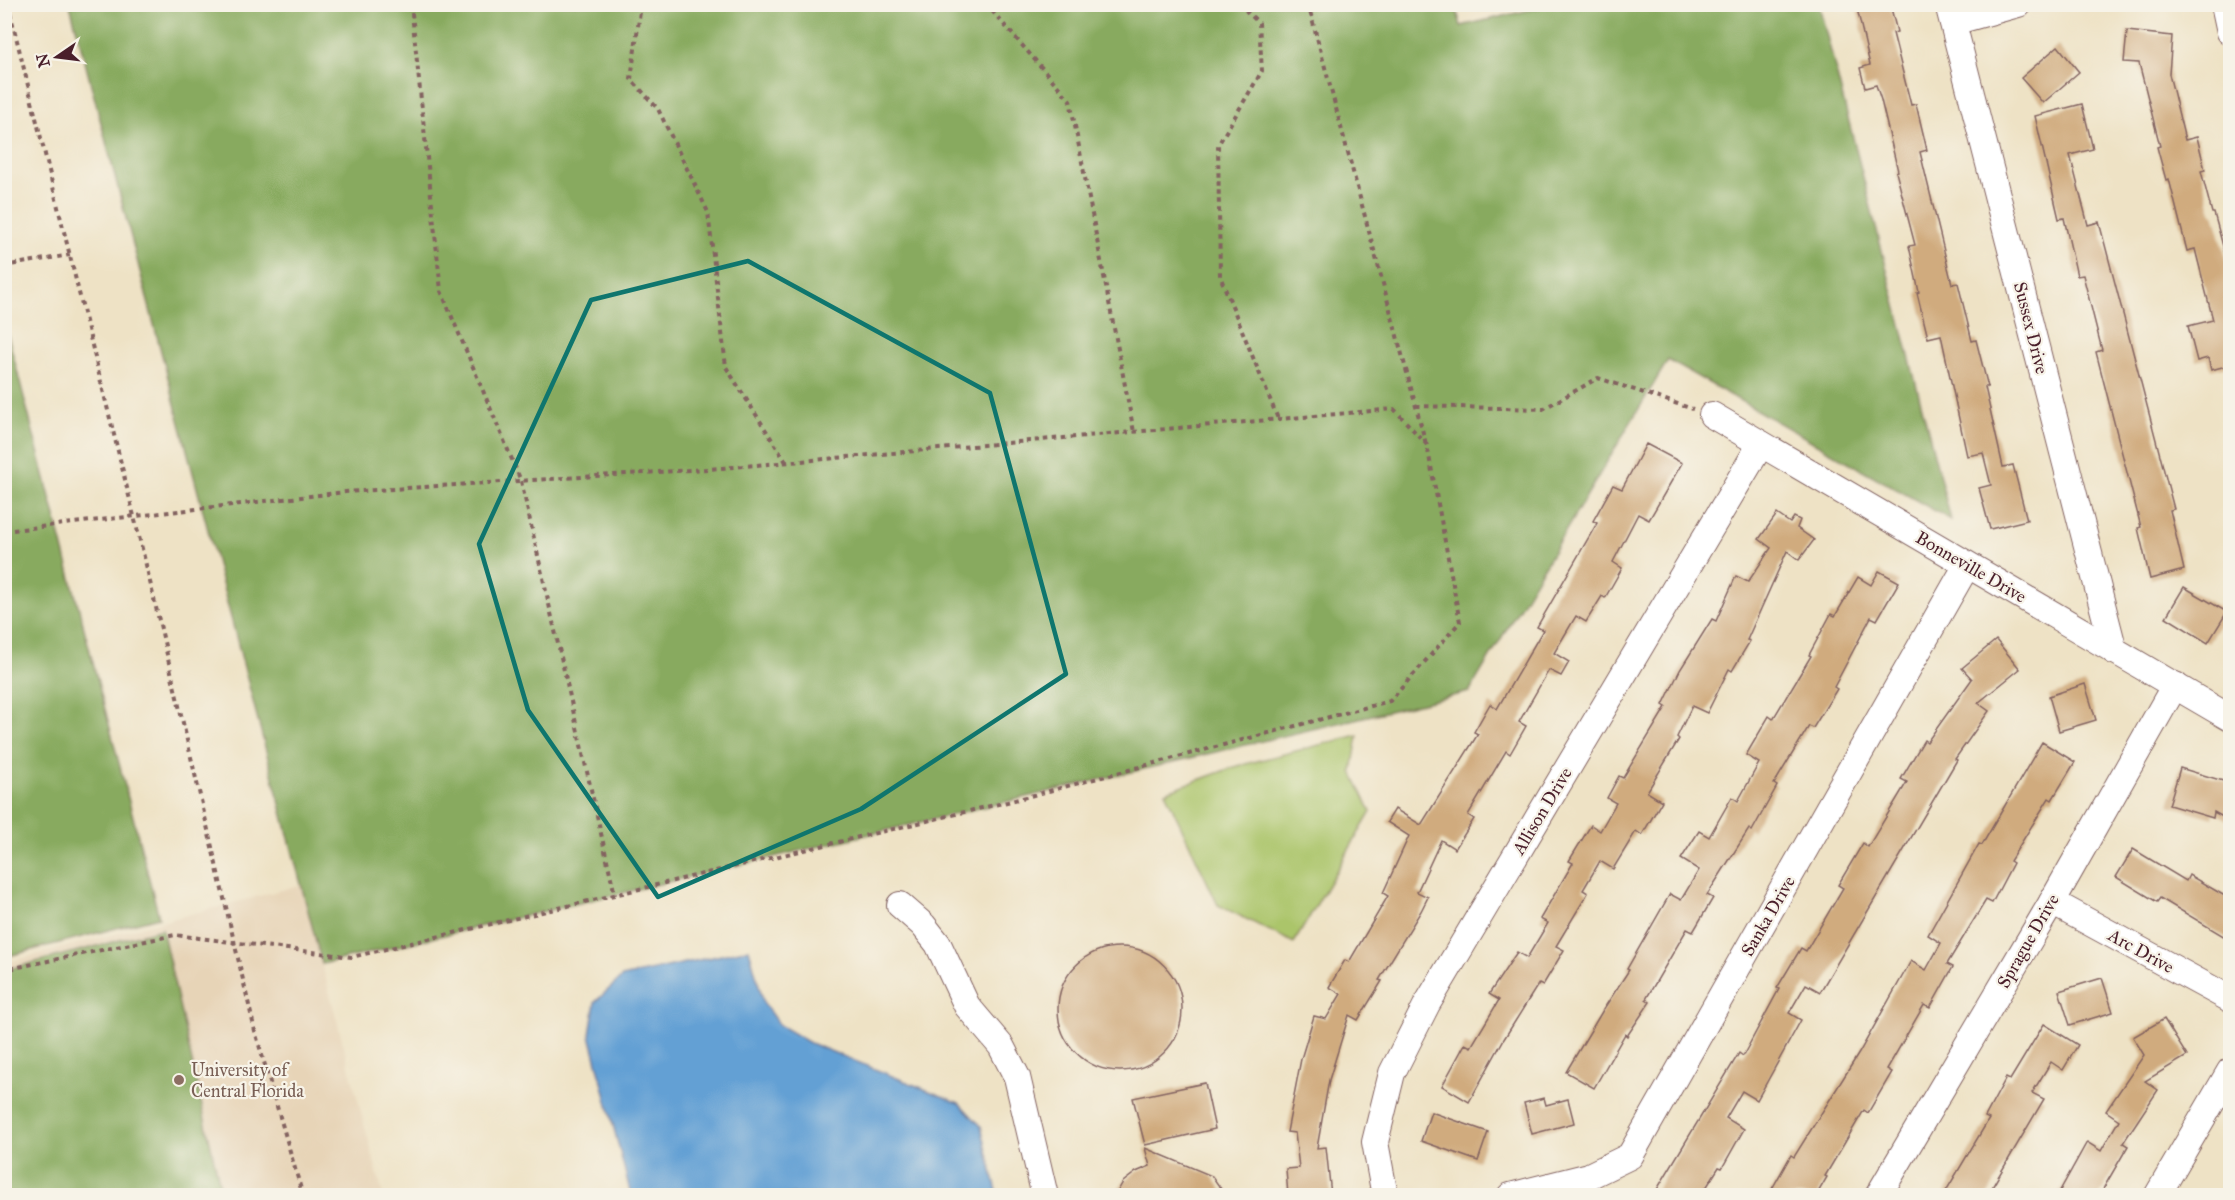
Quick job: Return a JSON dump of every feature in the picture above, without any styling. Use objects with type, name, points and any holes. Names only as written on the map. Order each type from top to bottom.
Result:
[{"type":"street","points":[[1950,13],[2018,4]]},
{"type":"street","points":[[2224,4],[2230,32]]},
{"type":"street","name":"Sussex Drive","points":[[1950,13],[2114,651]]},
{"type":"street","name":"Bonneville Drive","points":[[1713,415],[1967,566],[2230,718]]},
{"type":"street","name":"Allison Drive","points":[[1385,1196],[1375,1142],[1392,1073],[1427,1004],[1761,444]]},
{"type":"street","name":"Sanka Drive","points":[[1510,1196],[1589,1176],[1630,1156],[1967,566]]},
{"type":"street","name":"Sprague Drive","points":[[1878,1196],[2052,902],[2175,685]]},
{"type":"street","name":"Arc Drive","points":[[2052,902],[2230,999]]},
{"type":"street","points":[[900,905],[923,925],[938,944],[967,1006],[1001,1046],[1017,1077],[1045,1196]]},
{"type":"street","points":[[2157,1196],[2230,1071]]},
{"type":"path","points":[[8,4],[134,516],[255,1031],[303,1196]]},
{"type":"path","points":[[411,4],[441,291],[521,481],[615,895]]},
{"type":"path","points":[[640,4],[631,79],[658,109],[708,212],[726,367],[786,462]]},
{"type":"path","points":[[986,4],[1070,100],[1134,432]]},
{"type":"path","points":[[1239,4],[1259,22],[1263,71],[1218,145],[1220,276],[1278,419]]},
{"type":"path","points":[[4,970],[175,934],[352,957],[1007,802],[1390,701],[1460,622],[1427,445],[1308,4]]},
{"type":"path","points":[[4,266],[70,255]]},
{"type":"path","points":[[1416,406],[1543,409],[1598,378],[1713,415]]},
{"type":"path","points":[[4,531],[345,492],[786,462],[1394,409],[1427,445]]},
{"type":"path","points":[[313,1196],[319,1193],[328,1196]]},
{"type":"highlighted area","points":[[748,261],[990,393],[1066,674],[861,809],[658,897],[528,710],[479,544],[591,300]]},
{"type":"shaded area","name":"University of Central Florida","points":[[301,885],[383,1195],[5,1196],[5,963]]},
{"type":"green space","points":[[1455,4],[1461,26],[1550,5],[1819,5],[1951,520],[1668,360],[1469,692],[322,964],[70,5]]},
{"type":"green space","points":[[5,324],[159,917],[4,957]]},
{"type":"green space","points":[[1358,735],[1352,772],[1371,812],[1294,943],[1218,905],[1165,792],[1234,767]]},
{"type":"green space","points":[[162,929],[222,1195],[5,1195],[5,970]]},
{"type":"water","points":[[749,949],[764,1004],[779,1025],[810,1043],[959,1103],[981,1126],[998,1195],[631,1195],[590,1035],[595,1002],[622,977]]},
{"type":"building","points":[[1856,4],[1890,4],[1897,32],[1893,33],[1911,105],[1916,104],[1927,150],[1920,152],[1952,284],[1958,283],[1972,341],[1976,340],[1988,387],[1985,387],[2003,467],[2013,465],[2027,520],[1990,529],[1979,488],[1991,485],[1983,453],[1967,456],[1941,335],[1928,338],[1909,246],[1915,245],[1896,172],[1898,171],[1881,100],[1876,85],[1865,88],[1860,68],[1870,65]]},
{"type":"building","points":[[2127,31],[2172,36],[2169,74],[2185,140],[2197,137],[2205,170],[2201,171],[2230,272],[2230,365],[2211,370],[2208,358],[2197,361],[2188,326],[2213,320],[2195,249],[2187,251],[2169,179],[2166,180],[2139,63],[2124,62]]},
{"type":"building","points":[[2058,46],[2079,72],[2043,103],[2021,78]]},
{"type":"building","points":[[2082,104],[2093,149],[2070,155],[2088,225],[2099,222],[2174,509],[2170,510],[2184,570],[2150,579],[2138,528],[2141,527],[2096,352],[2102,350],[2083,275],[2077,276],[2064,218],[2059,219],[2035,116]]},
{"type":"building","points":[[1646,444],[1682,463],[1649,520],[1638,514],[1613,562],[1622,568],[1605,598],[1602,596],[1586,622],[1576,616],[1554,653],[1569,662],[1561,676],[1549,670],[1519,722],[1526,726],[1510,754],[1506,751],[1468,815],[1474,819],[1455,849],[1441,840],[1417,892],[1428,897],[1421,911],[1379,980],[1382,981],[1358,1020],[1349,1015],[1329,1080],[1317,1148],[1326,1147],[1331,1195],[1288,1196],[1286,1169],[1299,1168],[1295,1133],[1287,1132],[1301,1059],[1314,1016],[1326,1019],[1341,994],[1329,987],[1345,960],[1349,962],[1388,896],[1383,893],[1409,836],[1387,822],[1395,809],[1421,825],[1478,734],[1474,732],[1490,704],[1497,709],[1543,630],[1537,627],[1597,523],[1593,521],[1613,485],[1622,489]]},
{"type":"building","points":[[1777,514],[1790,523],[1794,517],[1800,520],[1797,528],[1814,540],[1799,560],[1787,551],[1747,640],[1750,641],[1732,671],[1729,669],[1707,713],[1692,706],[1677,737],[1679,739],[1647,792],[1662,801],[1642,835],[1636,831],[1613,869],[1600,861],[1583,890],[1588,893],[1556,946],[1564,950],[1543,985],[1539,983],[1504,1039],[1469,1102],[1442,1086],[1465,1044],[1471,1047],[1499,1000],[1489,994],[1517,952],[1527,958],[1548,923],[1540,919],[1573,863],[1569,861],[1591,825],[1600,831],[1616,803],[1607,798],[1619,776],[1623,778],[1666,707],[1663,705],[1680,670],[1712,619],[1716,621],[1736,576],[1748,582],[1771,548],[1759,539]]},
{"type":"building","points":[[1879,571],[1899,582],[1877,620],[1871,617],[1834,687],[1837,689],[1813,728],[1809,726],[1774,784],[1777,786],[1752,831],[1749,829],[1707,895],[1713,898],[1693,932],[1687,929],[1646,999],[1650,1002],[1627,1036],[1625,1034],[1594,1088],[1566,1072],[1629,970],[1627,969],[1670,894],[1681,900],[1699,870],[1681,859],[1699,831],[1709,837],[1732,797],[1738,801],[1759,763],[1746,755],[1769,716],[1773,719],[1811,656],[1809,655],[1831,614],[1835,616],[1858,577],[1871,585]]},
{"type":"building","points":[[2184,587],[2227,612],[2208,643],[2166,617]]},
{"type":"building","points":[[1996,640],[2020,669],[1978,703],[1989,711],[1955,759],[1957,760],[1820,992],[1806,984],[1789,1013],[1801,1020],[1757,1100],[1742,1091],[1726,1118],[1744,1129],[1722,1168],[1719,1167],[1701,1196],[1653,1196],[1739,1053],[1743,1056],[1779,989],[1777,988],[1801,948],[1806,951],[1843,888],[1838,885],[1863,843],[1868,847],[1907,782],[1901,779],[1924,740],[1927,742],[1972,679],[1962,668]]},
{"type":"building","points":[[2085,684],[2096,720],[2059,731],[2049,696]]},
{"type":"building","points":[[2042,742],[2075,762],[2052,800],[2049,798],[2010,861],[2013,863],[1992,903],[1986,900],[1947,964],[1953,967],[1930,1008],[1924,1005],[1887,1069],[1892,1072],[1868,1113],[1864,1110],[1825,1176],[1827,1177],[1816,1196],[1768,1196],[1791,1155],[1794,1157],[1859,1053],[1911,961],[1926,970],[1941,943],[1928,935],[1979,844],[1982,845]]},
{"type":"building","points":[[2180,768],[2230,783],[2230,821],[2214,812],[2213,818],[2169,805]]},
{"type":"building","points":[[2133,849],[2186,881],[2189,875],[2230,899],[2230,940],[2160,898],[2157,902],[2116,877]]},
{"type":"building","points":[[1120,947],[1144,952],[1155,957],[1164,965],[1172,974],[1177,985],[1182,1009],[1177,1033],[1172,1044],[1164,1053],[1155,1061],[1144,1066],[1120,1071],[1096,1066],[1085,1061],[1076,1053],[1068,1044],[1063,1033],[1058,1009],[1063,985],[1068,974],[1076,965],[1085,957],[1096,952]]},
{"type":"building","points":[[2102,978],[2113,1012],[2070,1025],[2059,991]]},
{"type":"building","points":[[2164,1019],[2187,1056],[2145,1081],[2158,1090],[2123,1143],[2128,1146],[2099,1196],[2057,1196],[2087,1142],[2101,1151],[2119,1120],[2106,1111],[2144,1055],[2133,1037]]},
{"type":"building","points":[[2044,1024],[2078,1045],[2063,1070],[2051,1062],[2032,1093],[2044,1099],[1987,1196],[1943,1196],[1989,1119],[1985,1117],[2006,1078],[2010,1080]]},
{"type":"building","points":[[1205,1083],[1215,1129],[1145,1145],[1133,1098]]},
{"type":"building","points":[[1544,1098],[1546,1105],[1568,1099],[1574,1123],[1532,1134],[1524,1103]]},
{"type":"building","points":[[1431,1112],[1488,1132],[1478,1161],[1421,1141]]},
{"type":"building","points":[[1145,1148],[1212,1176],[1226,1196],[1115,1196],[1123,1182],[1136,1172],[1150,1166]]},
{"type":"place","name":"University of Central Florida","points":[[179,1080]]}]
